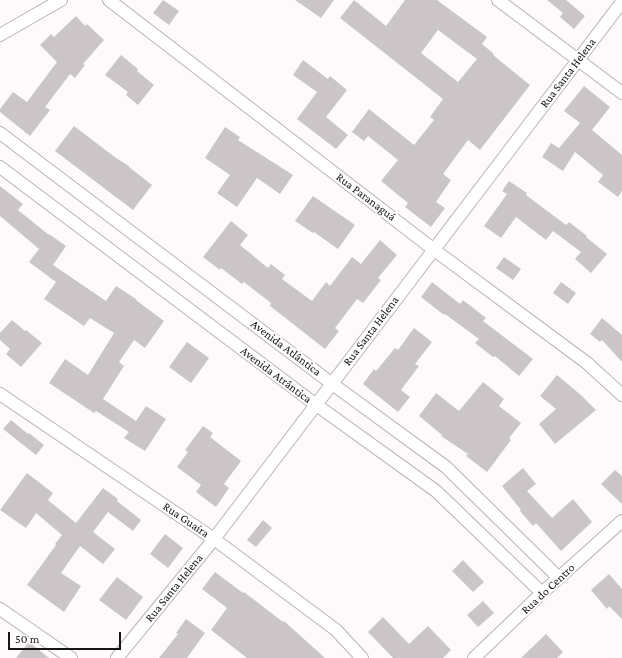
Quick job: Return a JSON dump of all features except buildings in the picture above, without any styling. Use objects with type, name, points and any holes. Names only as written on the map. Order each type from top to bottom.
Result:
[{"type":"street","points":[[0,35],[61,0]]},
{"type":"street","name":"Rua Paranaguá","points":[[109,0],[434,249],[587,363],[622,394]]},
{"type":"street","points":[[498,0],[622,93]]},
{"type":"street","name":"Rua Santa Helena","points":[[117,658],[214,539],[315,404],[622,2]]},
{"type":"street","name":"Avenida Atlântica","points":[[0,134],[331,383],[446,467],[559,578]]},
{"type":"street","name":"Avenida Atrântica","points":[[0,167],[315,404],[436,491],[542,593]]},
{"type":"street","name":"Rua Guaíra","points":[[0,394],[214,539],[336,630],[362,658]]},
{"type":"street","name":"Rua do Centro","points":[[474,658],[542,593],[622,521]]},
{"type":"street","points":[[0,609],[71,658]]}]
